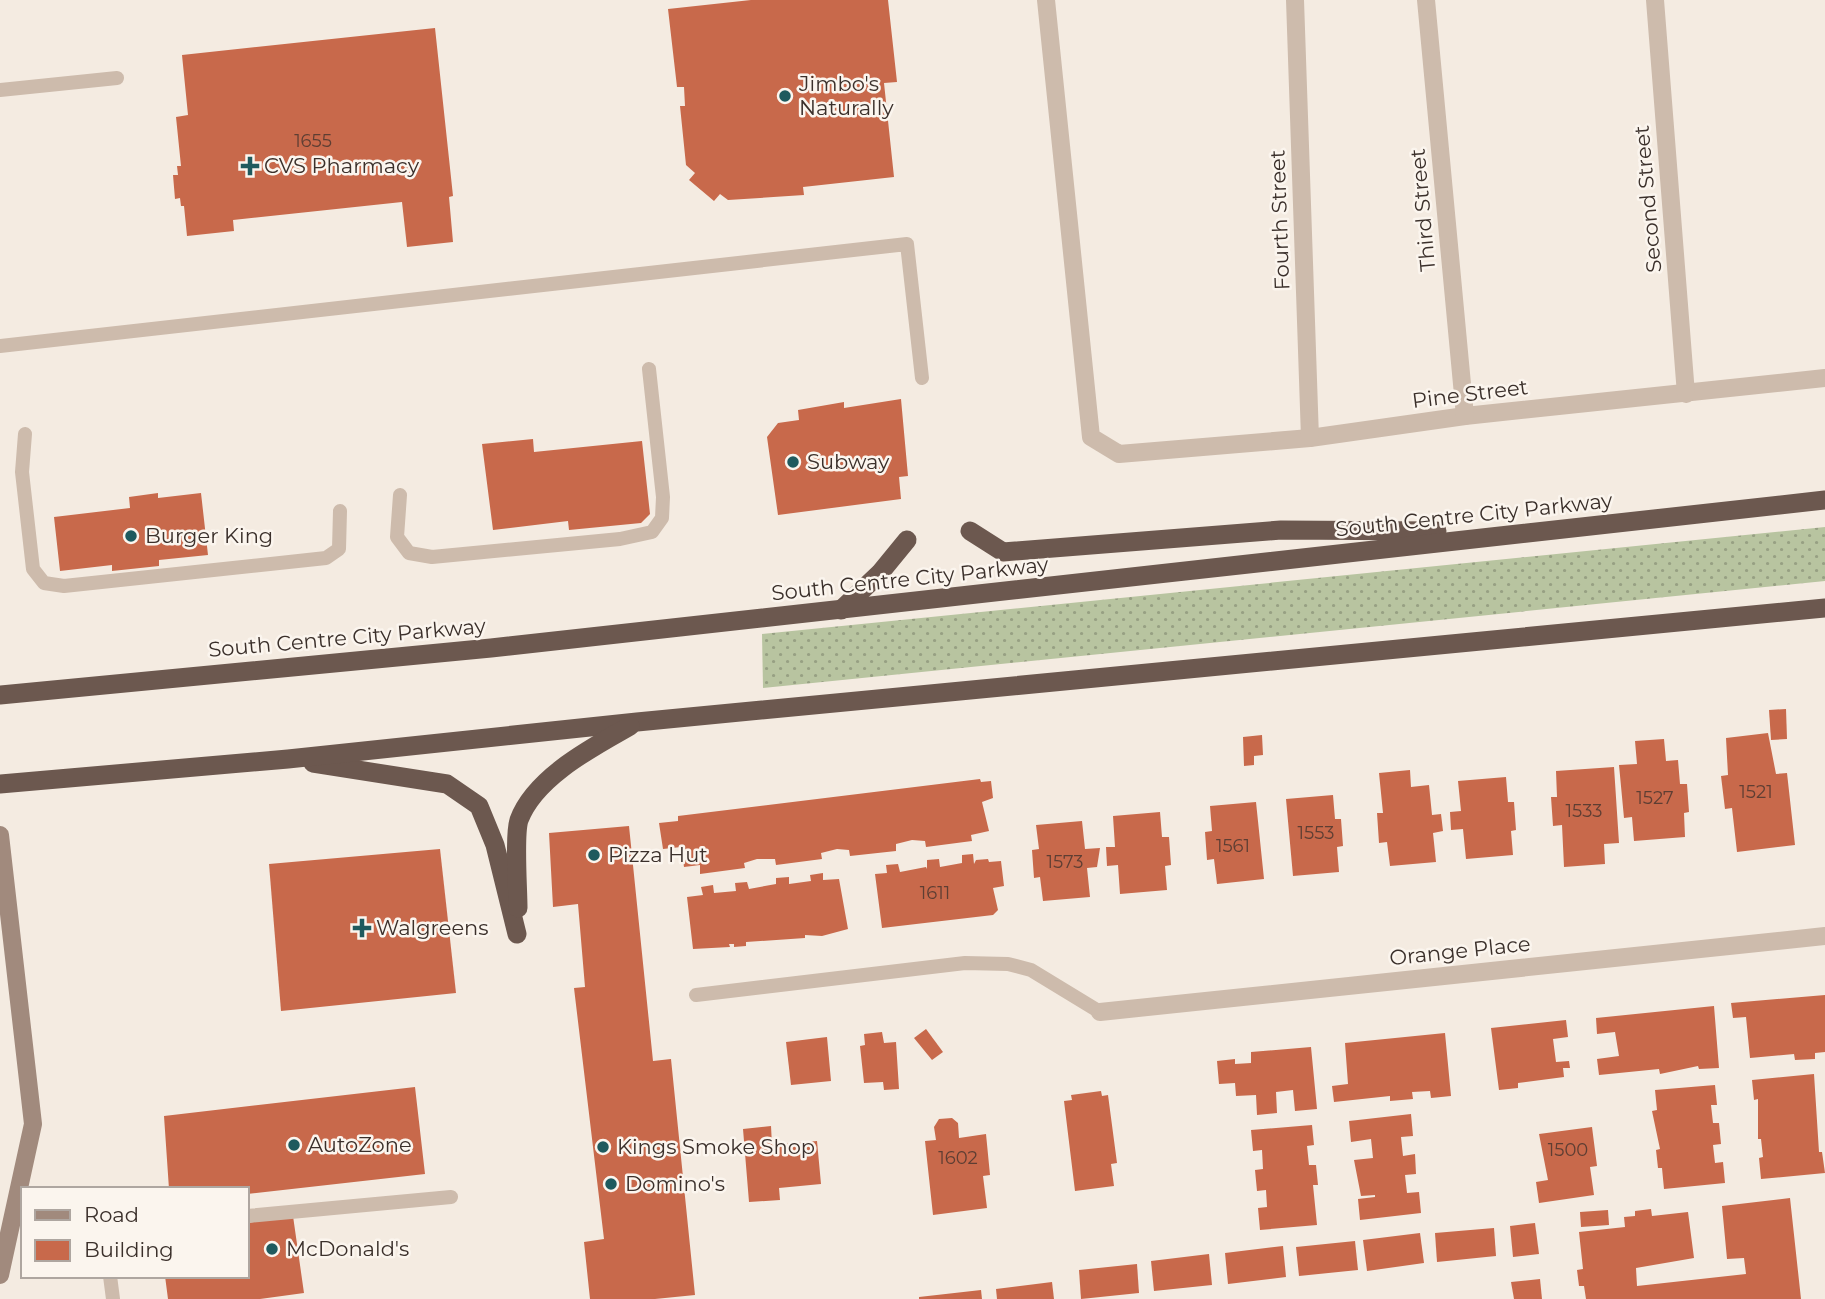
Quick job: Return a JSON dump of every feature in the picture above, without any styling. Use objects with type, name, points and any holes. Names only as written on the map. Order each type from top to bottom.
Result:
[{"type":"highway","name":"South Centre City Parkway","points":[[0,695],[478,649],[1525,531],[1825,500]]},
{"type":"highway","points":[[970,531],[1003,552],[1281,530],[1525,531]]},
{"type":"highway","points":[[841,610],[880,573],[907,540]]},
{"type":"highway","points":[[0,784],[288,759],[637,722],[1825,608]]},
{"type":"highway","points":[[288,759],[447,784],[479,806],[495,845],[517,934],[519,821],[543,784],[586,751],[637,722]]},
{"type":"main road","points":[[0,835],[33,1125],[0,1275]]},
{"type":"street","name":"Pine Street","points":[[1046,0],[1091,437],[1119,454],[1310,438],[1465,416],[1825,378]]},
{"type":"street","name":"Fourth Street","points":[[1295,0],[1310,438]]},
{"type":"street","name":"Third Street","points":[[1426,0],[1465,416]]},
{"type":"street","name":"Second Street","points":[[1655,0],[1686,394]]},
{"type":"street","name":"Orange Place","points":[[1100,1012],[1825,936]]},
{"type":"lane","points":[[0,90],[117,78]]},
{"type":"lane","points":[[0,346],[907,244],[922,378]]},
{"type":"lane","points":[[400,495],[397,537],[408,553],[432,557],[620,539],[652,533],[662,517],[663,497],[649,369]]},
{"type":"lane","points":[[25,434],[22,472],[33,569],[44,583],[64,586],[326,558],[339,549],[340,511]]},
{"type":"lane","points":[[696,995],[965,963],[1008,964],[1031,970],[1100,1012]]},
{"type":"lane","points":[[248,1216],[451,1196]]},
{"type":"lane","points":[[110,1278],[113,1299]]},
{"type":"green space","points":[[1825,527],[1825,581],[763,688],[762,634]]},
{"type":"building","name":"Jimbo's Naturally","points":[[751,0],[888,0],[897,82],[884,83],[894,177],[803,187],[804,195],[728,200],[720,194],[714,201],[689,180],[695,173],[686,165],[680,106],[685,106],[684,87],[677,87],[668,9]]},
{"type":"building","name":"CVS Pharmacy","points":[[435,28],[453,196],[449,197],[453,242],[407,247],[402,202],[233,220],[234,231],[187,236],[184,206],[181,206],[180,198],[175,199],[173,175],[178,175],[177,166],[181,166],[176,117],[188,115],[182,55]]},
{"type":"building","points":[[901,399],[908,476],[899,477],[901,499],[778,515],[767,437],[778,423],[799,420],[798,410],[844,402],[844,408]]},
{"type":"building","points":[[533,439],[534,452],[642,441],[650,514],[641,523],[569,530],[568,521],[493,530],[482,444]]},
{"type":"building","name":"Burger King","points":[[158,493],[158,498],[201,493],[208,555],[159,560],[159,566],[112,571],[112,565],[60,571],[54,517],[130,508],[129,497]]},
{"type":"building","points":[[1786,709],[1787,739],[1771,740],[1769,710]]},
{"type":"building","points":[[1768,733],[1776,774],[1787,773],[1795,845],[1737,852],[1732,808],[1725,809],[1721,776],[1728,775],[1726,738]]},
{"type":"building","points":[[1262,735],[1263,755],[1254,756],[1254,765],[1244,766],[1243,737]]},
{"type":"building","points":[[1664,739],[1666,761],[1678,760],[1680,784],[1687,784],[1689,812],[1684,813],[1685,837],[1634,841],[1632,817],[1624,818],[1619,765],[1637,764],[1635,741]]},
{"type":"building","points":[[1614,767],[1619,843],[1604,844],[1605,864],[1564,867],[1562,825],[1553,826],[1551,797],[1557,797],[1556,771]]},
{"type":"building","points":[[1410,770],[1411,787],[1429,785],[1432,815],[1441,814],[1443,831],[1433,833],[1436,862],[1390,866],[1387,842],[1379,843],[1377,813],[1383,813],[1379,773]]},
{"type":"building","points":[[1506,777],[1508,802],[1514,802],[1516,830],[1511,831],[1513,855],[1466,859],[1463,829],[1451,830],[1450,812],[1461,811],[1458,781]]},
{"type":"building","points":[[980,779],[981,782],[991,781],[993,798],[982,802],[989,831],[971,835],[972,841],[926,847],[925,841],[912,840],[896,844],[896,851],[850,856],[849,850],[837,849],[821,853],[822,859],[776,865],[775,859],[757,859],[744,863],[745,868],[700,874],[700,865],[684,867],[681,847],[663,849],[659,823],[678,821],[678,816]]},
{"type":"building","points":[[1333,795],[1335,819],[1341,819],[1343,846],[1337,847],[1339,872],[1293,876],[1286,799]]},
{"type":"building","points":[[1256,802],[1264,879],[1217,884],[1214,859],[1207,860],[1205,832],[1212,831],[1210,806]]},
{"type":"building","points":[[1160,812],[1162,837],[1169,837],[1171,865],[1165,866],[1167,890],[1120,894],[1118,865],[1107,866],[1106,847],[1115,847],[1113,816]]},
{"type":"building","points":[[1082,821],[1085,849],[1100,848],[1097,867],[1087,868],[1090,897],[1043,901],[1040,877],[1034,878],[1032,850],[1039,849],[1036,825]]},
{"type":"building","points":[[629,826],[653,1061],[671,1059],[695,1295],[655,1299],[590,1299],[584,1242],[604,1239],[574,988],[585,987],[578,904],[553,907],[549,833]]},
{"type":"building","name":"Walgreens","points":[[440,849],[456,993],[281,1011],[269,864]]},
{"type":"building","points":[[973,854],[974,864],[976,860],[1001,861],[1004,886],[993,888],[998,910],[993,915],[882,928],[875,874],[887,873],[886,865],[898,864],[900,872],[927,869],[927,860],[939,859],[940,867],[962,863],[962,855]]},
{"type":"building","points":[[823,873],[823,880],[839,879],[848,929],[822,936],[805,935],[805,938],[746,942],[746,946],[734,947],[734,944],[729,944],[730,947],[693,949],[687,897],[703,895],[701,887],[713,885],[714,893],[736,891],[735,883],[747,882],[749,889],[776,884],[776,878],[789,877],[789,884],[811,881],[810,875]]},
{"type":"building","points":[[1825,995],[1825,1052],[1815,1053],[1815,1059],[1795,1060],[1794,1054],[1750,1058],[1746,1017],[1733,1018],[1731,1003]]},
{"type":"building","points":[[1714,1006],[1719,1068],[1699,1069],[1698,1066],[1660,1074],[1659,1069],[1599,1075],[1597,1059],[1619,1056],[1615,1032],[1597,1034],[1596,1018]]},
{"type":"building","points":[[1566,1020],[1568,1037],[1553,1039],[1556,1062],[1569,1061],[1570,1068],[1563,1068],[1564,1077],[1518,1083],[1518,1088],[1499,1090],[1491,1028]]},
{"type":"building","points":[[926,1029],[943,1052],[932,1060],[914,1038]]},
{"type":"building","points":[[882,1032],[884,1043],[896,1042],[899,1089],[884,1090],[883,1082],[864,1083],[860,1046],[865,1045],[864,1034]]},
{"type":"building","points":[[1445,1033],[1451,1096],[1431,1098],[1430,1091],[1412,1092],[1413,1099],[1390,1101],[1390,1096],[1334,1102],[1332,1086],[1348,1084],[1345,1043]]},
{"type":"building","points":[[827,1037],[831,1081],[791,1085],[786,1042]]},
{"type":"building","points":[[1311,1047],[1317,1109],[1295,1111],[1293,1090],[1276,1092],[1277,1113],[1257,1115],[1256,1095],[1236,1096],[1235,1083],[1219,1084],[1217,1061],[1235,1059],[1235,1064],[1251,1063],[1251,1052]]},
{"type":"building","points":[[1814,1074],[1819,1152],[1822,1152],[1825,1173],[1761,1179],[1759,1158],[1763,1157],[1761,1139],[1758,1139],[1758,1099],[1754,1100],[1752,1080]]},
{"type":"building","points":[[1715,1085],[1717,1105],[1711,1105],[1713,1123],[1719,1123],[1721,1144],[1713,1145],[1715,1163],[1723,1162],[1725,1183],[1664,1189],[1662,1168],[1658,1168],[1656,1150],[1660,1149],[1652,1111],[1657,1110],[1655,1090]]},
{"type":"building","name":"AutoZone","points":[[415,1087],[425,1174],[248,1194],[248,1187],[169,1187],[164,1116]]},
{"type":"building","points":[[1101,1091],[1102,1096],[1108,1095],[1117,1163],[1111,1164],[1114,1186],[1075,1191],[1064,1101],[1072,1100],[1071,1095]]},
{"type":"building","points":[[1411,1114],[1413,1136],[1401,1137],[1403,1156],[1415,1154],[1416,1174],[1405,1175],[1407,1193],[1419,1192],[1421,1213],[1360,1220],[1358,1199],[1375,1195],[1361,1196],[1354,1160],[1373,1158],[1371,1139],[1351,1142],[1349,1121]]},
{"type":"building","points":[[952,1118],[958,1123],[959,1138],[986,1134],[990,1175],[983,1176],[987,1208],[933,1215],[925,1141],[936,1140],[934,1127],[939,1119]]},
{"type":"building","points":[[1312,1125],[1314,1145],[1307,1146],[1309,1165],[1316,1165],[1318,1185],[1313,1185],[1317,1225],[1260,1230],[1258,1208],[1267,1207],[1266,1190],[1257,1191],[1255,1170],[1263,1169],[1262,1150],[1253,1151],[1251,1130]]},
{"type":"building","points":[[771,1126],[772,1145],[817,1141],[821,1184],[779,1188],[780,1200],[749,1202],[743,1129]]},
{"type":"building","points":[[1592,1127],[1597,1166],[1590,1167],[1594,1195],[1539,1203],[1536,1182],[1548,1180],[1539,1134]]},
{"type":"building","points":[[1790,1198],[1801,1299],[1586,1299],[1584,1286],[1579,1286],[1577,1270],[1583,1269],[1579,1232],[1625,1227],[1624,1217],[1635,1216],[1635,1211],[1651,1209],[1652,1216],[1688,1212],[1694,1258],[1636,1268],[1637,1286],[1746,1274],[1744,1258],[1727,1259],[1722,1206]]},
{"type":"building","points":[[1608,1210],[1609,1225],[1581,1227],[1580,1212]]},
{"type":"building","name":"McDonald's","points":[[293,1216],[304,1293],[260,1299],[168,1299],[165,1278],[248,1278],[248,1223]]},
{"type":"building","points":[[1535,1223],[1539,1254],[1513,1257],[1510,1226]]},
{"type":"building","points":[[1494,1228],[1496,1256],[1437,1262],[1435,1233]]},
{"type":"building","points":[[1420,1233],[1424,1263],[1367,1271],[1363,1240]]},
{"type":"building","points":[[1355,1241],[1358,1270],[1299,1276],[1296,1247]]},
{"type":"building","points":[[1283,1246],[1286,1277],[1228,1284],[1225,1253]]},
{"type":"building","points":[[1209,1254],[1212,1285],[1154,1291],[1151,1261]]},
{"type":"building","points":[[1137,1264],[1139,1293],[1081,1299],[1079,1270]]},
{"type":"building","points":[[1540,1279],[1542,1299],[1514,1299],[1511,1282]]},
{"type":"building","points":[[1052,1282],[1054,1299],[997,1299],[996,1289]]},
{"type":"building","points":[[981,1290],[982,1299],[919,1299],[919,1297]]},
{"type":"place","name":"Jimbo's Naturally","points":[[785,96]]},
{"type":"place","name":"CVS Pharmacy","points":[[250,166]]},
{"type":"place","name":"Subway","points":[[793,462]]},
{"type":"place","name":"Burger King","points":[[131,536]]},
{"type":"place","name":"Pizza Hut","points":[[594,855]]},
{"type":"place","name":"Walgreens","points":[[362,928]]},
{"type":"place","name":"AutoZone","points":[[294,1145]]},
{"type":"place","name":"Kings Smoke Shop","points":[[603,1147]]},
{"type":"place","name":"Domino's","points":[[611,1184]]},
{"type":"place","name":"McDonald's","points":[[272,1249]]}]
